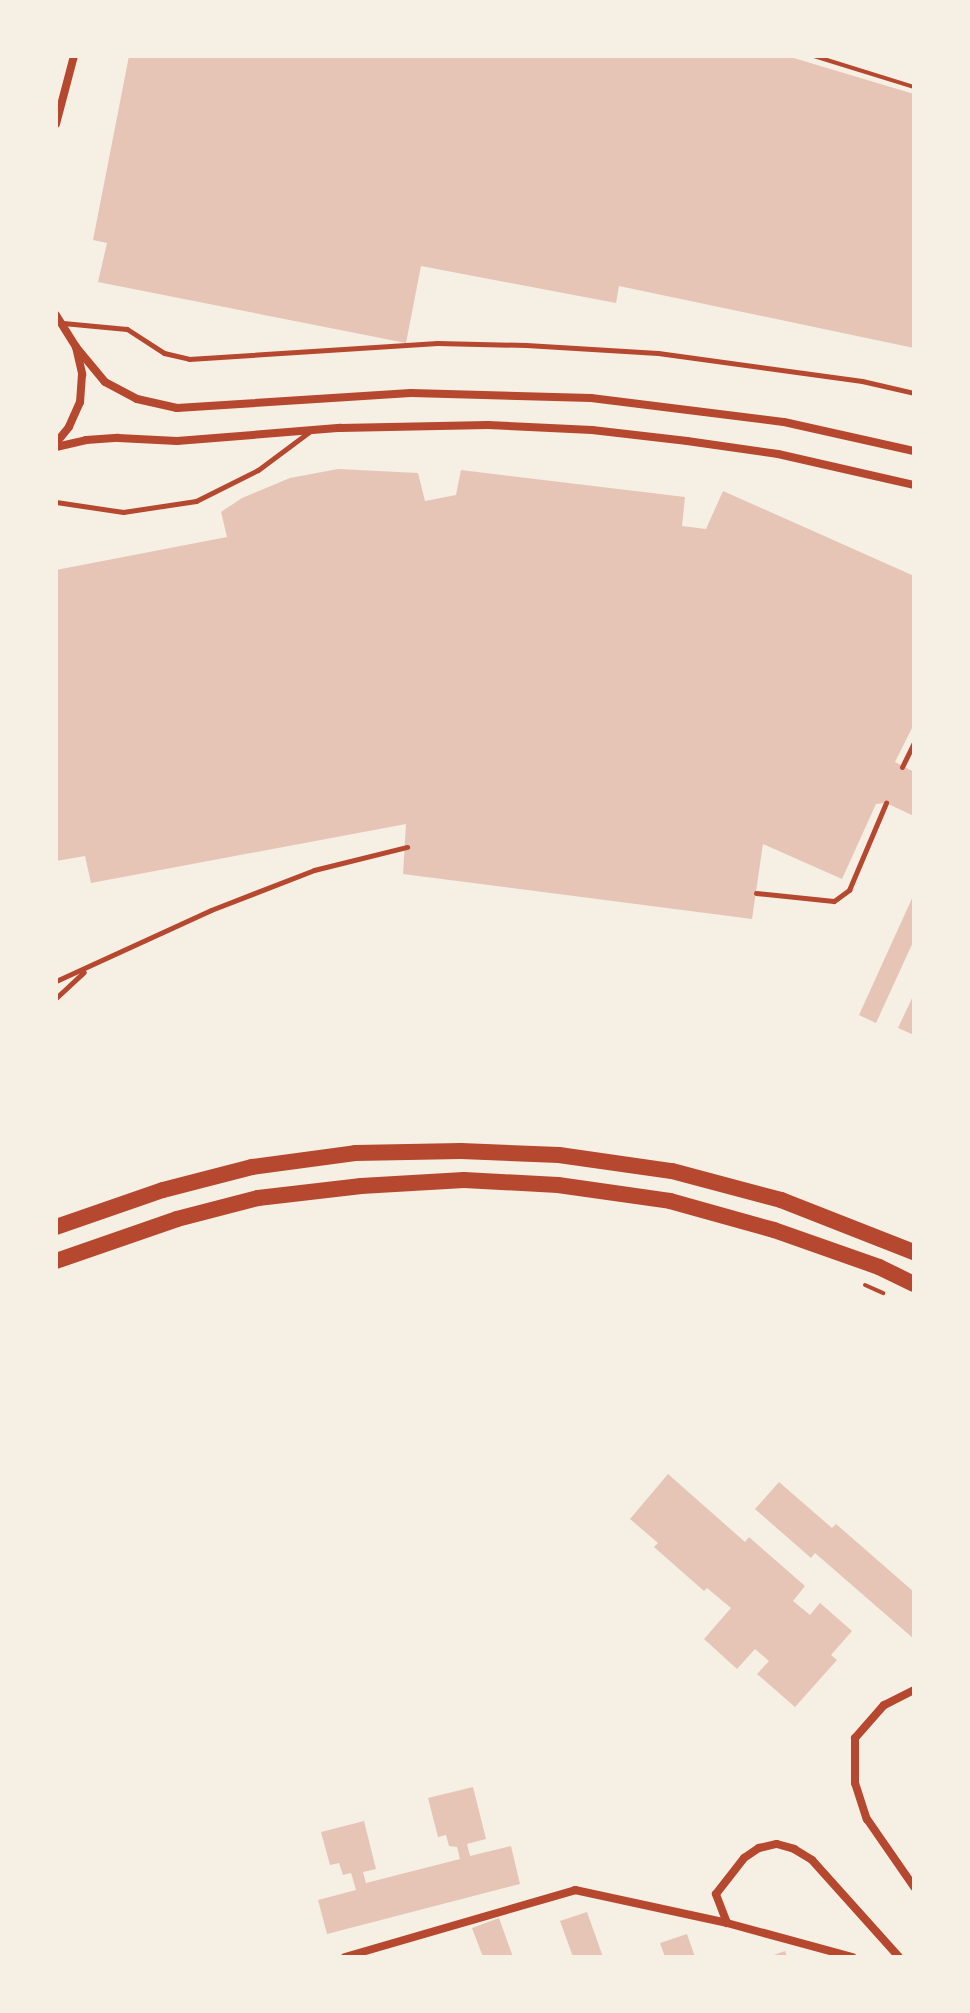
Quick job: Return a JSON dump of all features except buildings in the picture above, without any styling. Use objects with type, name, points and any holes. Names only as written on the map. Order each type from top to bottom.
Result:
[{"type":"main road","points":[[56,1227],[163,1190],[252,1167],[355,1153],[461,1151],[559,1155],[672,1171],[781,1200],[914,1252]]},
{"type":"main road","points":[[56,1261],[177,1219],[258,1198],[361,1186],[464,1180],[558,1185],[670,1201],[774,1230],[879,1267],[914,1284]]},
{"type":"street","points":[[56,124],[74,56]]},
{"type":"street","points":[[58,316],[76,347],[105,382],[137,399],[177,408],[411,393],[591,398],[784,422],[914,451]]},
{"type":"street","points":[[56,445],[69,427],[80,402],[82,374],[76,347]]},
{"type":"street","points":[[56,445],[86,440],[192,440],[313,429],[488,425],[592,430],[778,454],[914,485]]},
{"type":"street","points":[[914,1690],[884,1705],[855,1738],[855,1783],[867,1819],[914,1887]]},
{"type":"street","points":[[727,1923],[716,1894],[744,1858],[759,1848],[777,1844],[794,1849],[812,1860],[899,1957]]},
{"type":"street","points":[[345,1957],[575,1890],[727,1923],[852,1957]]},
{"type":"lane","points":[[58,316],[127,329],[164,353],[189,359],[437,343],[526,345],[658,353],[862,381],[914,393]]},
{"type":"lane","points":[[56,502],[123,512],[196,501],[258,470],[313,429]]},
{"type":"lane","points":[[902,767],[914,742]]},
{"type":"lane","points":[[756,893],[834,901],[849,890],[886,803]]},
{"type":"lane","points":[[56,981],[88,969],[211,910],[270,887],[377,851],[407,847]]},
{"type":"lane","points":[[56,998],[88,969]]},
{"type":"path","points":[[814,56],[914,87]]},
{"type":"path","points":[[854,1280],[896,1300]]}]
